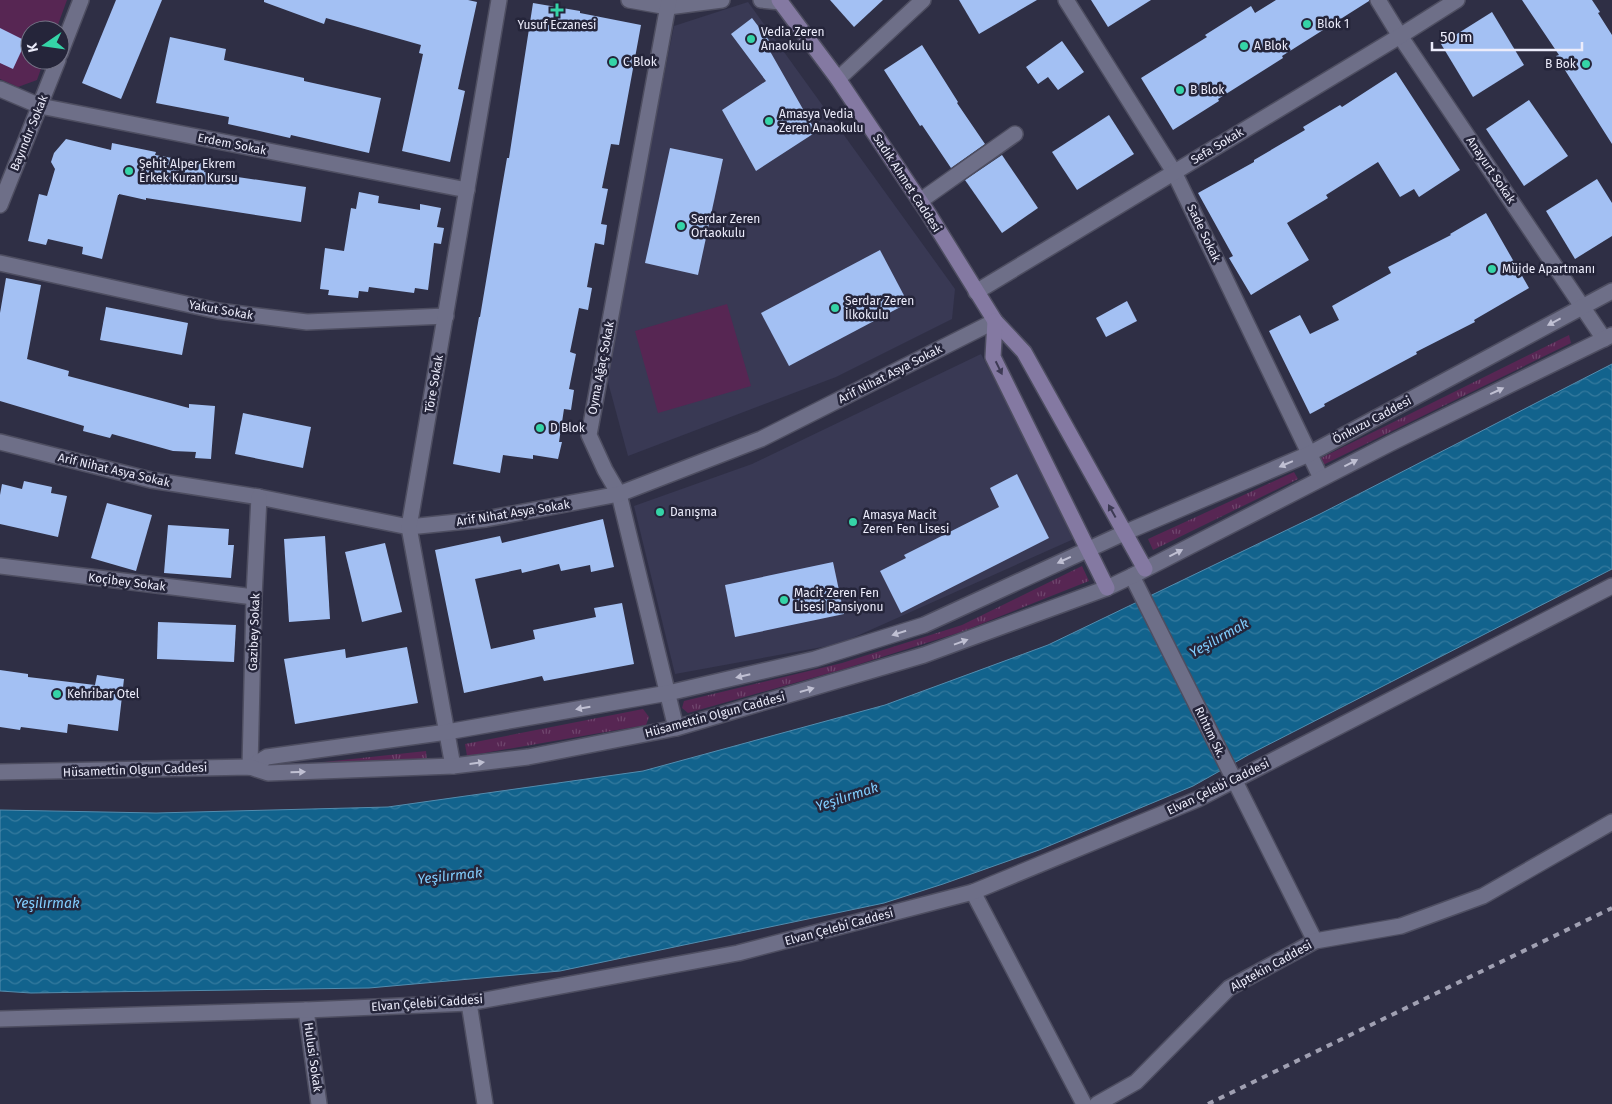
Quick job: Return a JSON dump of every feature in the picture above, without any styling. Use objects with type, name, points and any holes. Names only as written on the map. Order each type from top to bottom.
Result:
[{"type":"main road","name":"Sadık Ahmet Caddesi","points":[[780,1],[838,79],[920,202],[995,321],[1024,352],[1124,533],[1139,572]]},
{"type":"main road","points":[[995,321],[993,357],[1107,588]]},
{"type":"street","points":[[70,28],[81,0]]},
{"type":"street","name":"Töre Sokak","points":[[453,766],[409,527],[499,0]]},
{"type":"street","points":[[629,0],[669,3],[722,0]]},
{"type":"street","points":[[761,0],[780,1]]},
{"type":"street","points":[[838,79],[923,0]]},
{"type":"street","name":"Sade Sokak","points":[[1066,0],[1174,172],[1249,324],[1321,478]]},
{"type":"street","name":"Anayurt Sokak","points":[[1378,0],[1400,36],[1583,306],[1608,337]]},
{"type":"street","name":"Sefa Sokak","points":[[976,292],[1457,0]]},
{"type":"street","name":"Oyma Ağaç Sokak","points":[[669,3],[589,435],[605,470],[619,494],[676,728]]},
{"type":"street","name":"Bayındır Sokak","points":[[0,205],[54,70]]},
{"type":"street","name":"Erdem Sokak","points":[[0,89],[40,106],[467,190]]},
{"type":"street","points":[[920,202],[1015,134]]},
{"type":"street","name":"Yakut Sokak","points":[[0,263],[218,311],[307,322],[446,316]]},
{"type":"street","name":"Önkuzu Caddesi","points":[[1124,533],[1309,454],[1612,291]]},
{"type":"street","name":"Arif Nihat Asya Sokak","points":[[0,442],[151,480],[259,497],[409,527],[486,520],[619,494],[761,439],[995,321]]},
{"type":"street","points":[[1139,572],[1484,396],[1608,337]]},
{"type":"street","name":"Gazibey Sokak","points":[[250,766],[254,596],[259,497]]},
{"type":"street","name":"Hüsamettin Olgun Caddesi","points":[[250,766],[266,757],[447,732],[668,693],[815,659],[924,625],[1124,533]]},
{"type":"street","name":"Koçibey Sokak","points":[[0,566],[254,596]]},
{"type":"street","name":"Hüsamettin Olgun Caddesi","points":[[0,771],[21,773],[250,766],[268,773],[453,766],[528,756],[676,728],[924,655],[1107,588],[1139,572]]},
{"type":"street","name":"Rıhtım Sk.","points":[[1139,572],[1234,780],[1315,941]]},
{"type":"street","name":"Elvan Çelebi Caddesi","points":[[0,1019],[469,1003],[738,954],[973,892],[1198,799],[1612,586]]},
{"type":"street","name":"Alptekin Caddesi","points":[[1097,1104],[1136,1082],[1229,988],[1315,941],[1400,926],[1483,896],[1612,822]]},
{"type":"street","points":[[973,892],[1084,1104]]},
{"type":"street","points":[[469,1003],[485,1104]]},
{"type":"street","name":"Hulusi Sokak","points":[[306,1010],[319,1104]]},
{"type":"shaded area","points":[[748,2],[955,289],[952,319],[836,377],[628,456],[605,371],[674,26]]},
{"type":"shaded area","name":"Amasya Macit Zeren Fen Lisesi","points":[[981,354],[1076,538],[839,644],[675,674],[634,506],[752,464]]},
{"type":"green space","points":[[0,0],[67,0],[60,20],[20,20],[20,70],[40,70],[37,80],[18,87],[0,79]]},
{"type":"green space","points":[[727,304],[751,386],[658,413],[635,331]]},
{"type":"green space","points":[[1569,335],[1571,343],[1323,465],[1319,459]]},
{"type":"green space","points":[[1294,472],[1298,479],[1153,550],[1148,539]]},
{"type":"green space","points":[[1082,566],[1089,581],[961,632],[844,669],[688,713],[682,708],[684,701],[842,663],[962,625]]},
{"type":"green space","points":[[643,709],[649,717],[646,725],[467,756],[465,744]]},
{"type":"green space","points":[[426,751],[427,761],[278,767]]},
{"type":"water","name":"Yeşilırmak","points":[[1612,364],[1612,569],[1250,754],[1193,786],[1039,850],[884,903],[560,971],[369,988],[31,993],[0,991],[0,810],[156,813],[388,807],[643,771],[885,705],[1048,645],[1320,514]]},
{"type":"building","points":[[116,0],[162,0],[121,99],[82,83]]},
{"type":"building","points":[[264,0],[468,0],[477,2],[458,89],[465,91],[450,162],[402,151],[423,54],[419,53],[421,45],[326,18],[324,24],[264,2]]},
{"type":"building","points":[[830,0],[883,0],[854,27]]},
{"type":"building","points":[[959,0],[1037,0],[979,34]]},
{"type":"building","points":[[1091,0],[1151,0],[1108,27]]},
{"type":"building","points":[[1276,0],[1369,1],[1282,56],[1283,58],[1173,130],[1141,78],[1207,37],[1205,35],[1251,6],[1255,13]]},
{"type":"building","points":[[1522,0],[1592,0],[1600,12],[1598,13],[1612,35],[1612,144],[1556,56],[1559,55]]},
{"type":"building","points":[[533,3],[580,11],[580,13],[641,25],[619,145],[611,144],[602,188],[608,189],[601,224],[607,225],[604,245],[595,243],[587,287],[592,288],[588,310],[579,308],[570,352],[576,354],[569,389],[574,390],[571,410],[564,409],[559,442],[562,442],[558,459],[533,455],[533,459],[503,455],[500,473],[453,464],[507,158],[509,158]]},
{"type":"building","points":[[1492,12],[1524,65],[1473,97],[1441,44]]},
{"type":"building","name":"Amasya Vedia Zeren Anaokulu","points":[[752,18],[771,43],[767,46],[816,132],[756,171],[722,110],[766,81],[731,34]]},
{"type":"building","points":[[0,28],[20,38],[20,54],[13,69],[0,63]]},
{"type":"building","points":[[170,37],[226,49],[224,60],[304,78],[304,81],[381,98],[369,153],[291,135],[290,138],[228,124],[229,117],[156,103]]},
{"type":"building","points":[[1062,41],[1084,72],[1058,90],[1048,77],[1038,84],[1026,67]]},
{"type":"building","points":[[922,45],[957,103],[985,144],[951,168],[922,125],[920,126],[884,70]]},
{"type":"building","points":[[1396,72],[1460,170],[1419,197],[1414,189],[1400,197],[1378,162],[1326,195],[1328,198],[1287,223],[1309,260],[1251,295],[1229,258],[1233,256],[1198,193],[1254,162],[1254,160],[1305,130],[1303,127],[1340,105],[1342,107]]},
{"type":"building","points":[[1529,100],[1568,156],[1524,186],[1486,129]]},
{"type":"building","points":[[1109,115],[1134,154],[1077,190],[1052,152]]},
{"type":"building","points":[[66,139],[111,150],[112,143],[156,152],[155,155],[206,164],[204,172],[306,187],[301,222],[146,198],[146,200],[119,194],[102,259],[82,254],[83,247],[48,239],[46,245],[28,241],[39,194],[47,196],[55,169],[51,162],[54,153]]},
{"type":"building","name":"Serdar Zeren Ortaokulu","points":[[670,148],[723,159],[698,275],[645,263]]},
{"type":"building","points":[[1002,155],[1038,208],[1002,233],[965,180]]},
{"type":"building","points":[[1597,179],[1612,203],[1612,236],[1575,259],[1546,211]]},
{"type":"building","points":[[359,192],[379,196],[378,203],[420,210],[420,204],[441,208],[437,227],[444,228],[441,244],[434,243],[428,290],[415,288],[414,293],[369,287],[368,292],[359,291],[358,298],[328,295],[329,290],[320,289],[325,248],[344,251],[351,208],[356,209]]},
{"type":"building","points":[[1486,213],[1529,288],[1474,320],[1475,322],[1416,352],[1417,354],[1324,404],[1325,406],[1310,414],[1269,331],[1300,315],[1310,334],[1339,320],[1332,306],[1391,273],[1388,267],[1451,235]]},
{"type":"building","name":"Serdar Zeren İlkokulu","points":[[880,250],[908,303],[789,366],[761,313]]},
{"type":"building","points":[[6,278],[41,285],[27,359],[69,371],[68,376],[189,408],[189,404],[215,406],[211,459],[195,458],[196,452],[173,451],[112,434],[110,438],[83,431],[84,426],[0,401],[0,313]]},
{"type":"building","points":[[1127,301],[1137,321],[1106,337],[1096,318]]},
{"type":"building","points":[[106,307],[188,323],[182,355],[100,340]]},
{"type":"building","points":[[243,413],[311,427],[303,468],[235,454]]},
{"type":"building","points":[[1017,474],[1049,538],[901,613],[880,571],[906,558],[904,555],[999,507],[990,488]]},
{"type":"building","points":[[24,481],[52,487],[51,493],[67,496],[58,537],[0,524],[2,484],[22,489]]},
{"type":"building","points":[[107,503],[152,515],[136,571],[91,558]]},
{"type":"building","points":[[603,519],[614,567],[591,572],[590,565],[561,571],[559,564],[522,573],[521,569],[475,579],[491,649],[535,639],[533,630],[596,617],[594,608],[622,603],[634,664],[544,681],[542,676],[464,693],[435,550],[500,536],[502,543]]},
{"type":"building","points":[[168,525],[229,529],[228,545],[234,545],[231,578],[164,573]]},
{"type":"building","points":[[325,536],[330,619],[289,622],[284,539]]},
{"type":"building","points":[[385,543],[402,612],[362,622],[345,552]]},
{"type":"building","name":"Macit Zeren Fen Lisesi Pansiyonu","points":[[833,562],[844,614],[735,637],[725,585]]},
{"type":"building","points":[[158,622],[236,625],[234,662],[157,659]]},
{"type":"building","points":[[407,647],[418,703],[295,724],[284,659],[345,649],[346,658]]},
{"type":"building","points":[[0,670],[28,674],[28,677],[95,685],[97,675],[124,679],[118,731],[68,724],[67,733],[21,727],[20,730],[0,727]]},
{"type":"railway","points":[[1208,1104],[1612,908]]},
{"type":"place","name":"Yusuf Eczanesi","points":[[557,10]]},
{"type":"place","name":"Blok 1","points":[[1307,24]]},
{"type":"place","name":"Vedia Zeren Anaokulu","points":[[751,39]]},
{"type":"place","name":"A Blok","points":[[1244,46]]},
{"type":"place","name":"C Blok","points":[[613,62]]},
{"type":"place","name":"B Bok","points":[[1586,64]]},
{"type":"place","name":"B Blok","points":[[1180,90]]},
{"type":"place","name":"Amasya Vedia Zeren Anaokulu","points":[[769,121]]},
{"type":"place","name":"Şehit Alper Ekrem Erkek Kuran Kursu","points":[[129,171]]},
{"type":"place","name":"Serdar Zeren Ortaokulu","points":[[681,226]]},
{"type":"place","name":"Müjde Apartmanı","points":[[1492,269]]},
{"type":"place","name":"Serdar Zeren İlkokulu","points":[[835,308]]},
{"type":"place","name":"D Blok","points":[[540,428]]},
{"type":"place","name":"Danışma","points":[[660,512]]},
{"type":"place","name":"Amasya Macit Zeren Fen Lisesi","points":[[853,522]]},
{"type":"place","name":"Macit Zeren Fen Lisesi Pansiyonu","points":[[784,600]]},
{"type":"place","name":"Kehribar Otel","points":[[57,694]]}]
